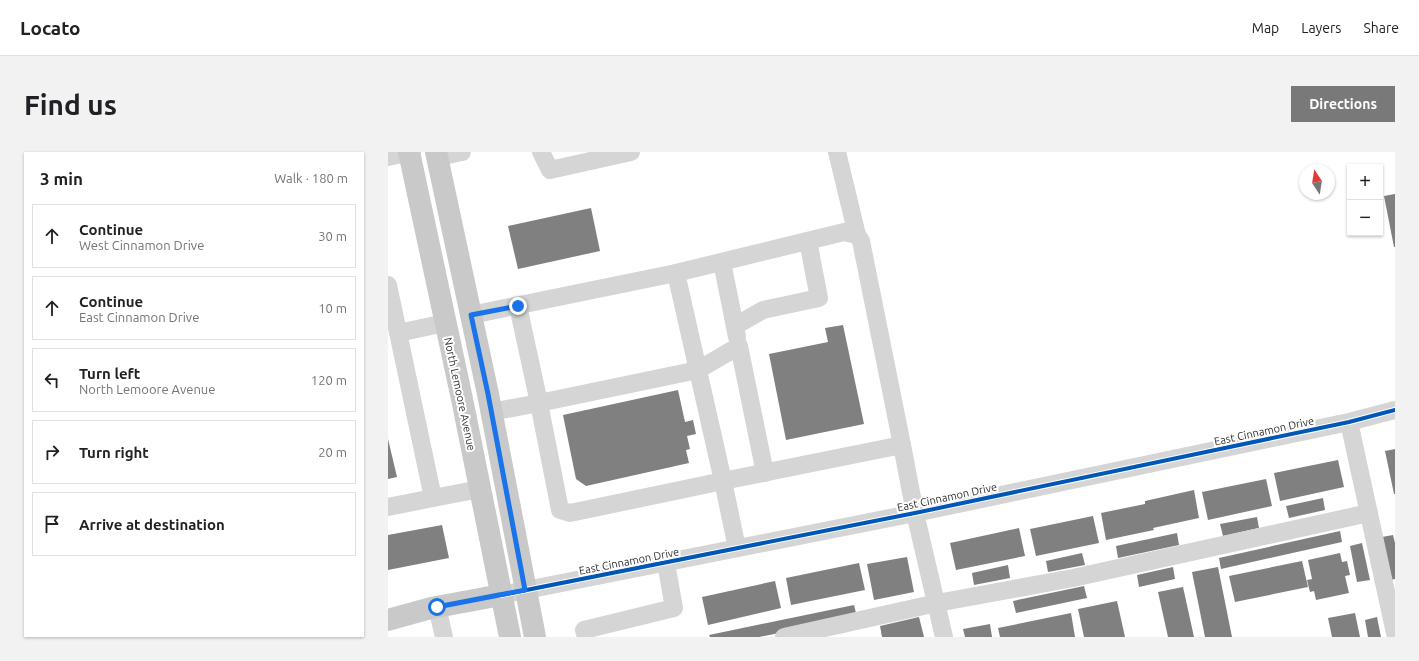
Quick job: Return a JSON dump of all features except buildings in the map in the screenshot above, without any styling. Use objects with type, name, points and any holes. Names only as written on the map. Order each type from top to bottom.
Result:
[{"type":"main road","name":"North Lemoore Avenue","points":[[410,152],[510,637]]},
{"type":"main road","points":[[436,152],[491,412],[535,637]]},
{"type":"main road","points":[[388,620],[437,607],[501,595]]},
{"type":"street","points":[[388,157],[410,152]]},
{"type":"street","points":[[443,152],[448,155],[462,152]]},
{"type":"street","points":[[541,152],[550,170],[631,152]]},
{"type":"street","points":[[837,152],[857,235],[861,241],[915,513],[944,637]]},
{"type":"street","points":[[471,315],[676,273],[844,232],[857,235]]},
{"type":"street","points":[[735,326],[763,310],[819,298],[808,241]]},
{"type":"street","points":[[722,262],[765,472]]},
{"type":"street","points":[[676,273],[737,548]]},
{"type":"street","points":[[388,285],[433,498]]},
{"type":"street","points":[[518,306],[560,510],[570,513],[902,445]]},
{"type":"street","points":[[398,333],[446,323]]},
{"type":"street","points":[[491,412],[698,370],[739,346]]},
{"type":"street","name":"East Cinnamon Drive","points":[[501,595],[915,513],[1349,422],[1395,410]]},
{"type":"street","points":[[1349,422],[1395,633]]},
{"type":"street","points":[[388,506],[480,489]]},
{"type":"street","points":[[784,637],[937,603],[1073,578],[1369,513]]},
{"type":"street","points":[[586,637],[584,630],[674,608],[666,562]]},
{"type":"street","points":[[437,607],[444,637]]},
{"type":"cycle path","points":[[501,595],[915,513],[1349,422],[1395,410]]},
{"type":"route","points":[[437,607],[525,590],[488,394],[471,315],[518,306]]}]
